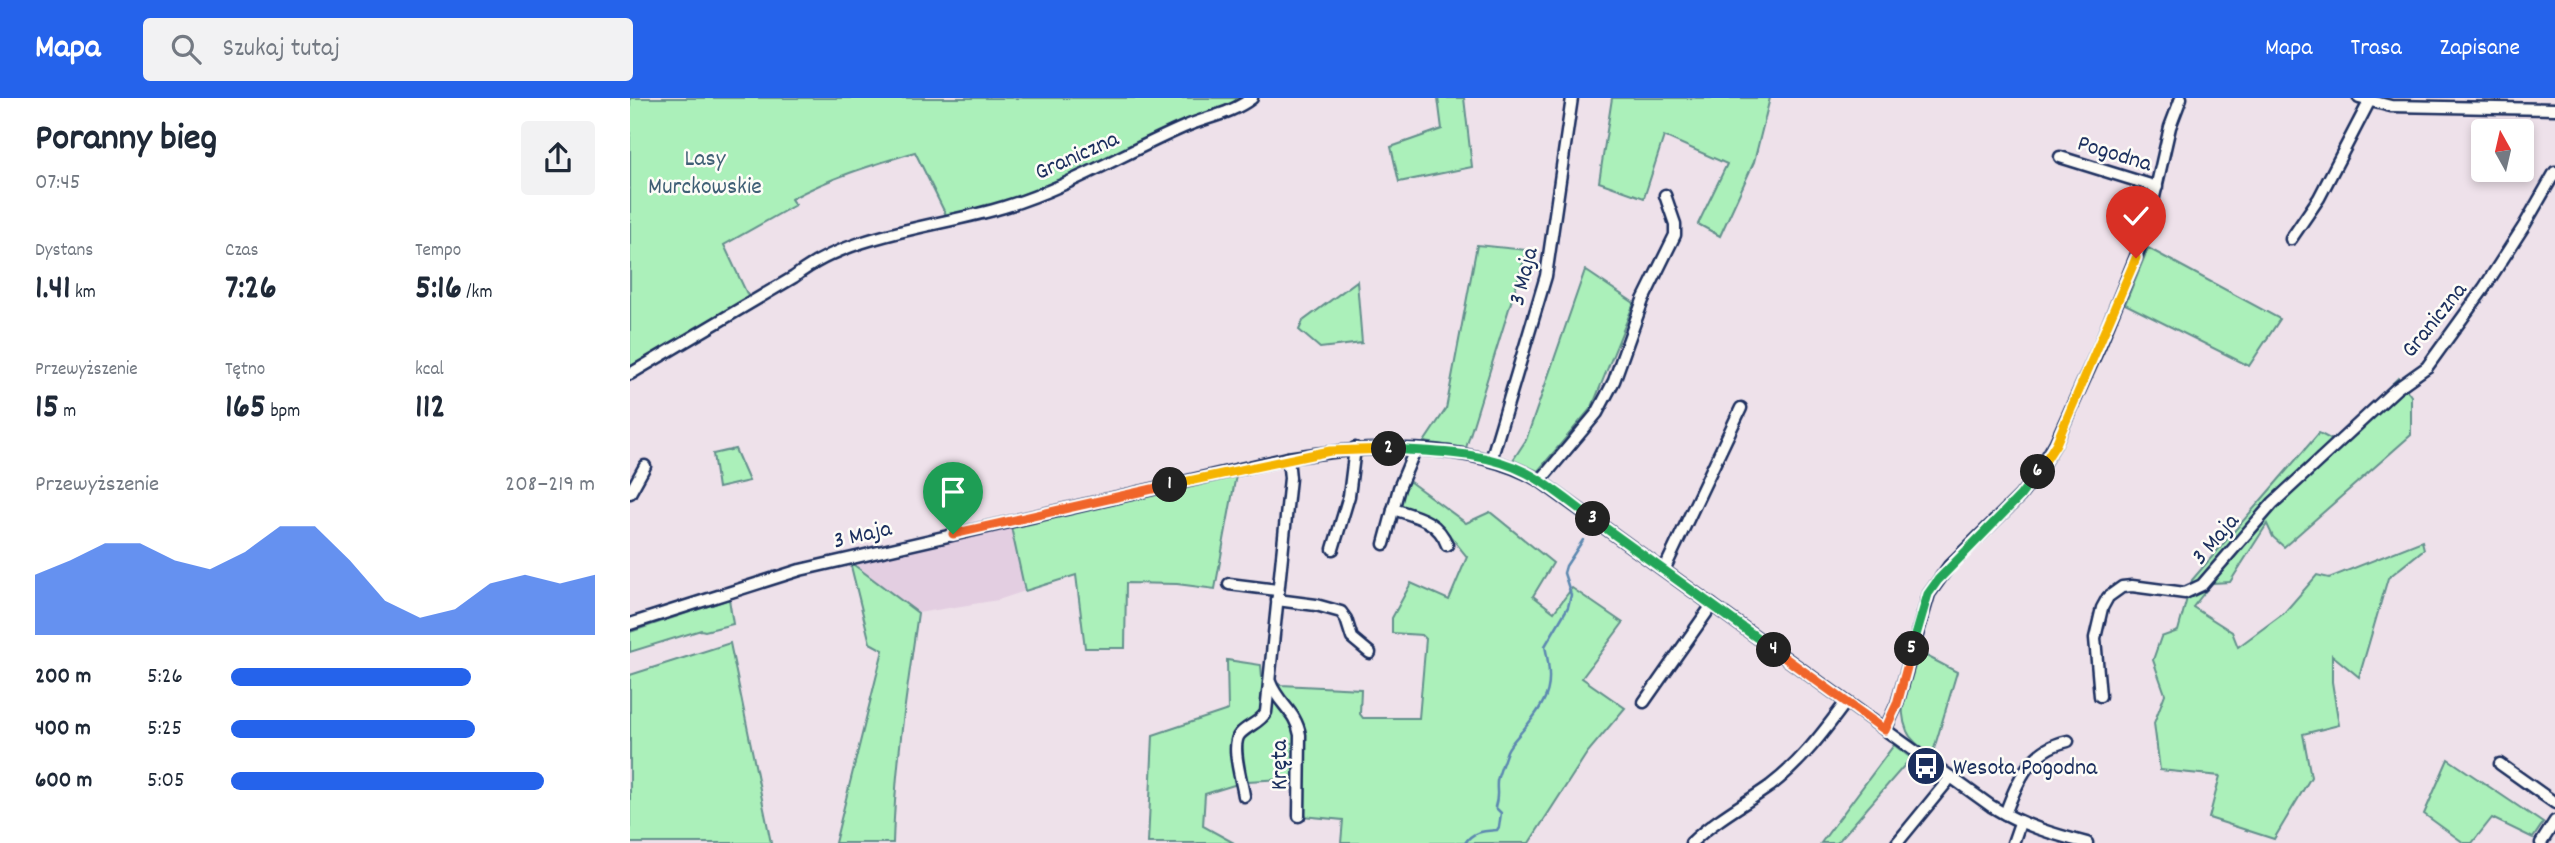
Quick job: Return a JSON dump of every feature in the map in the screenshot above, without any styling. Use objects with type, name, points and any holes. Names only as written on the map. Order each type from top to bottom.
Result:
[{"type":"street","name":"Graniczna","points":[[630,374],[794,277],[806,267],[892,233],[993,210],[1045,192],[1187,126],[1225,114],[1252,98]]},
{"type":"street","name":"3 Maja","points":[[1491,460],[1546,276],[1572,98]]},
{"type":"street","name":"Pogodna","points":[[1885,730],[1897,704],[1928,594],[1949,566],[2020,496],[2056,444],[2136,258],[2149,221],[2170,127],[2181,98]]},
{"type":"street","points":[[2291,239],[2319,198],[2364,100],[2391,106],[2555,109]]},
{"type":"street","name":"Pogodna","points":[[2060,157],[2157,187]]},
{"type":"street","name":"Graniczna","points":[[2314,467],[2396,389],[2427,367],[2484,288],[2555,172]]},
{"type":"street","points":[[1540,481],[1597,413],[1614,381],[1643,300],[1675,235],[1675,224],[1665,195]]},
{"type":"street","points":[[1664,570],[1741,408]]},
{"type":"street","name":"3 Maja","points":[[630,624],[800,570],[1288,458],[1355,449],[1415,450],[1491,460],[1517,468],[1540,481],[1951,778],[2005,814],[2045,832],[2087,843]]},
{"type":"street","points":[[1333,549],[1349,496],[1355,449]]},
{"type":"street","points":[[1384,544],[1392,509],[1415,450]]},
{"type":"street","name":"Kręta","points":[[1244,796],[1236,742],[1241,733],[1263,717],[1270,682],[1290,478],[1288,458]]},
{"type":"street","points":[[630,493],[645,466]]},
{"type":"street","name":"3 Maja","points":[[2100,696],[2095,638],[2102,608],[2108,597],[2122,587],[2132,586],[2185,593],[2196,589],[2273,503],[2314,467]]},
{"type":"street","points":[[1392,509],[1437,527],[1447,545]]},
{"type":"street","points":[[1229,583],[1340,612],[1346,619],[1352,638],[1370,653]]},
{"type":"street","points":[[1644,702],[1712,606]]},
{"type":"street","name":"Kręta","points":[[1270,682],[1274,692],[1295,716],[1298,724],[1299,816]]},
{"type":"street","points":[[1691,843],[1709,826],[1771,785],[1810,749],[1846,702]]},
{"type":"street","points":[[2005,814],[2016,785],[2035,757],[2046,749],[2068,741]]},
{"type":"street","points":[[2500,764],[2555,803]]},
{"type":"street","points":[[1897,843],[1951,778]]},
{"type":"street","points":[[2541,843],[2555,821]]},
{"type":"street","points":[[2013,843],[2020,822]]},
{"type":"shaded area","points":[[1011,527],[1025,591],[998,600],[918,613],[850,562]]},
{"type":"green space","name":"Lasy Murckowskie","points":[[630,98],[1239,98],[1225,108],[1030,192],[947,217],[915,152],[821,184],[791,199],[795,205],[724,245],[749,298],[630,371]]},
{"type":"green space","points":[[1438,98],[1464,98],[1472,167],[1399,182],[1391,147],[1442,129]]},
{"type":"green space","points":[[1612,98],[1770,98],[1754,162],[1720,236],[1698,224],[1727,164],[1664,136],[1644,198],[1599,182]]},
{"type":"green space","points":[[1477,245],[1527,250],[1466,448],[1424,442],[1446,409]]},
{"type":"green space","points":[[2148,248],[2280,319],[2249,366],[2125,304]]},
{"type":"green space","points":[[1585,270],[1634,303],[1592,407],[1538,471],[1513,460],[1526,440]]},
{"type":"green space","points":[[1357,281],[1362,343],[1320,348],[1299,330],[1303,321]]},
{"type":"green space","points":[[2398,378],[2411,396],[2411,435],[2284,547],[2273,537],[2267,524],[2230,582],[2212,583],[2193,607],[2232,632],[2238,647],[2284,613],[2317,575],[2329,578],[2422,541],[2424,549],[2388,578],[2359,677],[2332,655],[2332,682],[2339,725],[2303,734],[2311,777],[2274,839],[2209,818],[2220,776],[2160,770],[2154,723],[2165,694],[2153,660],[2161,637],[2178,631],[2192,580],[2319,433],[2334,441]]},
{"type":"green space","points":[[735,449],[749,481],[718,488],[713,454]]},
{"type":"green space","points":[[1236,475],[1215,589],[1177,584],[1126,583],[1125,648],[1085,648],[1076,575],[1025,591],[1011,527]]},
{"type":"green space","points":[[1406,479],[1466,523],[1490,512],[1553,563],[1533,596],[1554,612],[1572,588],[1623,623],[1582,678],[1625,708],[1587,753],[1529,843],[1341,843],[1343,820],[1303,816],[1302,778],[1247,781],[1205,794],[1203,826],[1234,843],[1148,843],[1153,735],[1228,710],[1227,660],[1261,665],[1262,677],[1281,685],[1361,689],[1360,714],[1363,718],[1419,718],[1426,639],[1422,635],[1392,633],[1392,618],[1411,583],[1449,600],[1467,557],[1447,532],[1400,506]]},
{"type":"green space","points":[[850,562],[918,613],[899,756],[893,843],[835,843],[883,650],[870,643]]},
{"type":"green space","points":[[729,599],[733,624],[701,630],[630,652],[630,632]]},
{"type":"green space","points":[[730,643],[771,843],[630,843],[630,675]]},
{"type":"green space","points":[[1917,651],[1957,672],[1934,749],[1930,754],[1911,738],[1904,721],[1904,690]]},
{"type":"green space","points":[[1894,745],[1911,758],[1837,843],[1821,843]]},
{"type":"green space","points":[[2448,759],[2543,823],[2533,838],[2492,818],[2472,843],[2464,843],[2424,814]]},
{"type":"waterway","points":[[1465,843],[1475,834],[1497,830],[1499,827],[1501,813],[1495,807],[1497,779],[1508,748],[1544,700],[1549,682],[1545,646],[1568,607],[1571,595],[1564,573],[1583,540]]},
{"type":"place","name":"Wesoła Pogodna","points":[[1926,766]]},
{"type":"route","points":[[953,534],[1288,458],[1330,451],[1380,448],[1491,460],[1517,468],[1540,481],[1885,730],[1897,704],[1901,682],[1928,594],[1949,566],[2020,496],[2056,444],[2136,258]]}]
